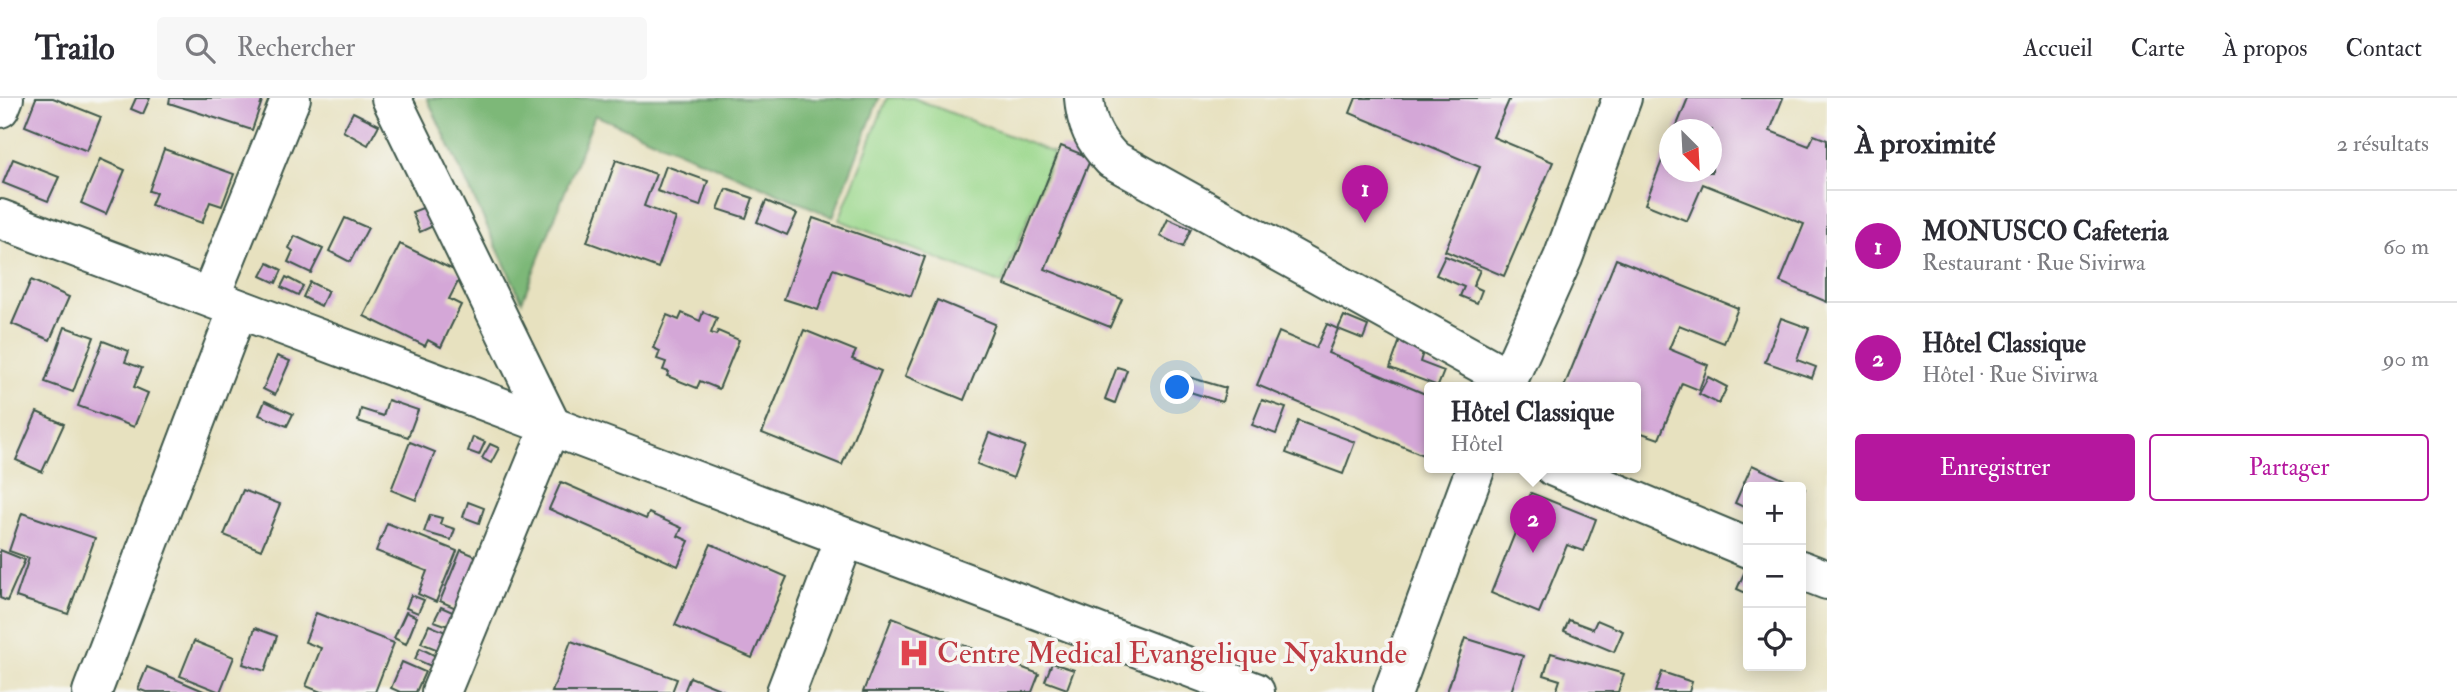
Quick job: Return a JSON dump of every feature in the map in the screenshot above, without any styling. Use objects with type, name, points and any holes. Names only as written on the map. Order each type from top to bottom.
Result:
[{"type":"main road","points":[[0,108],[4,98]]},
{"type":"main road","points":[[92,692],[224,303],[290,98]]},
{"type":"main road","points":[[391,98],[551,425],[441,692]]},
{"type":"main road","points":[[1084,98],[1085,114],[1096,143],[1112,159],[1507,382],[1563,258],[1622,98]]},
{"type":"main road","points":[[0,219],[1255,692]]},
{"type":"main road","points":[[1393,692],[1474,473]]},
{"type":"main road","points":[[1568,473],[1743,546]]},
{"type":"main road","points":[[786,692],[845,538]]},
{"type":"main road","points":[[1806,572],[1827,580]]},
{"type":"green space","points":[[427,98],[879,98],[833,217],[595,115],[522,301]]},
{"type":"green space","points":[[887,98],[913,98],[1054,153],[1002,284],[839,220]]},
{"type":"building","points":[[36,98],[53,98],[101,117],[87,151],[25,126]]},
{"type":"building","points":[[136,98],[150,98],[143,114],[131,109]]},
{"type":"building","points":[[170,98],[263,98],[252,130],[169,103]]},
{"type":"building","points":[[1356,98],[1510,98],[1493,137],[1553,162],[1504,276],[1445,251],[1480,167],[1350,113]]},
{"type":"building","points":[[1688,98],[1783,98],[1770,131],[1809,146],[1814,135],[1827,140],[1827,302],[1780,282],[1804,224],[1703,184],[1687,221],[1645,204],[1659,168],[1659,182],[1722,182],[1722,119],[1679,119]]},
{"type":"building","points":[[353,112],[379,125],[368,145],[343,131]]},
{"type":"building","points":[[1061,146],[1091,158],[1045,269],[1122,299],[1110,327],[1005,285]]},
{"type":"building","points":[[164,149],[234,174],[222,206],[210,202],[202,223],[151,205],[156,193],[149,191]]},
{"type":"building","points":[[13,159],[59,177],[48,201],[3,183]]},
{"type":"building","points":[[100,159],[125,170],[106,214],[81,203]]},
{"type":"building","points":[[616,160],[656,174],[644,206],[676,218],[658,268],[587,242]]},
{"type":"building","points":[[666,166],[708,181],[700,206],[657,191]]},
{"type":"building","points":[[726,189],[753,198],[746,218],[718,209]]},
{"type":"building","points":[[766,201],[797,214],[787,235],[757,222]]},
{"type":"building","points":[[425,207],[433,226],[420,232],[412,212]]},
{"type":"building","points":[[345,218],[368,228],[350,262],[329,251]]},
{"type":"building","points":[[813,218],[925,257],[911,296],[833,269],[818,310],[784,299]]},
{"type":"building","points":[[1168,219],[1191,229],[1183,247],[1160,236]]},
{"type":"building","points":[[295,236],[323,249],[311,273],[288,262],[293,251],[289,248]]},
{"type":"building","points":[[400,244],[462,274],[449,299],[461,305],[441,347],[428,340],[425,346],[364,316]]},
{"type":"building","points":[[1445,256],[1480,270],[1473,286],[1482,290],[1477,303],[1460,296],[1464,287],[1436,275]]},
{"type":"building","points":[[1616,259],[1738,308],[1724,343],[1679,325],[1669,349],[1708,365],[1699,390],[1682,383],[1659,439],[1641,433],[1641,382],[1566,382]]},
{"type":"building","points":[[268,263],[282,270],[276,283],[261,276]]},
{"type":"building","points":[[286,277],[303,286],[298,295],[281,287]]},
{"type":"building","points":[[31,280],[69,297],[50,340],[12,324]]},
{"type":"building","points":[[310,282],[328,291],[321,306],[303,297]]},
{"type":"building","points":[[937,300],[995,324],[964,400],[905,376]]},
{"type":"building","points":[[703,312],[717,318],[711,333],[716,335],[718,331],[739,340],[719,389],[700,381],[697,388],[667,376],[669,372],[663,370],[666,362],[657,359],[660,351],[653,348],[667,315],[679,320],[682,313],[700,321]]},
{"type":"building","points":[[1344,316],[1368,326],[1363,339],[1338,329]]},
{"type":"building","points":[[1781,318],[1809,328],[1797,360],[1816,367],[1812,378],[1765,362]]},
{"type":"building","points":[[1327,324],[1338,329],[1328,353],[1424,393],[1424,455],[1257,385],[1279,332],[1316,348]]},
{"type":"building","points":[[65,327],[94,337],[73,392],[45,382]]},
{"type":"building","points":[[804,330],[856,351],[852,359],[881,371],[842,465],[762,433]]},
{"type":"building","points":[[1400,340],[1424,349],[1420,362],[1444,371],[1440,382],[1427,382],[1390,368]]},
{"type":"building","points":[[103,341],[129,351],[125,362],[142,368],[134,387],[148,393],[134,427],[78,406]]},
{"type":"building","points":[[277,356],[290,361],[275,395],[263,389]]},
{"type":"building","points":[[1117,367],[1127,370],[1115,403],[1105,399]]},
{"type":"building","points":[[1175,373],[1226,388],[1222,402],[1171,386]]},
{"type":"building","points":[[1708,377],[1727,387],[1719,404],[1699,394]]},
{"type":"building","points":[[388,400],[418,410],[408,437],[358,421],[361,409],[383,416]]},
{"type":"building","points":[[1262,400],[1286,408],[1276,434],[1252,425]]},
{"type":"building","points":[[265,401],[293,414],[287,426],[259,415]]},
{"type":"building","points":[[37,412],[64,424],[42,472],[16,460]]},
{"type":"building","points":[[1298,421],[1355,442],[1343,474],[1286,453]]},
{"type":"building","points":[[989,433],[1025,446],[1013,478],[977,464]]},
{"type":"building","points":[[473,437],[485,442],[479,455],[468,451]]},
{"type":"building","points":[[410,442],[435,452],[416,500],[391,490]]},
{"type":"building","points":[[490,444],[499,448],[491,463],[482,458]]},
{"type":"building","points":[[1752,465],[1790,482],[1744,482]]},
{"type":"building","points":[[561,482],[646,519],[649,513],[682,528],[678,536],[689,541],[678,566],[549,509]]},
{"type":"building","points":[[1743,485],[1743,507],[1735,503]]},
{"type":"building","points":[[243,490],[280,504],[261,550],[224,535]]},
{"type":"building","points":[[1531,493],[1596,519],[1584,551],[1567,545],[1539,613],[1491,593]]},
{"type":"building","points":[[468,502],[484,508],[479,523],[463,517]]},
{"type":"building","points":[[22,513],[95,538],[68,614],[16,597],[29,558],[9,551]]},
{"type":"building","points":[[430,515],[442,518],[440,524],[455,529],[451,540],[424,532]]},
{"type":"building","points":[[387,523],[457,551],[436,602],[418,594],[427,571],[376,551]]},
{"type":"building","points":[[711,544],[787,577],[752,658],[675,625]]},
{"type":"building","points":[[0,550],[25,560],[7,601],[0,598]]},
{"type":"building","points":[[461,550],[480,558],[458,609],[440,601]]},
{"type":"building","points":[[1743,576],[1743,592],[1737,589]]},
{"type":"building","points":[[411,595],[424,600],[418,613],[406,608]]},
{"type":"building","points":[[441,607],[457,614],[451,627],[434,621]]},
{"type":"building","points":[[406,612],[417,617],[406,644],[394,638]]},
{"type":"building","points":[[316,613],[394,643],[375,692],[321,692],[306,686],[321,648],[305,642]]},
{"type":"building","points":[[892,618],[1039,674],[1032,692],[863,692]]},
{"type":"building","points":[[1569,620],[1593,629],[1597,620],[1623,631],[1614,652],[1564,631]]},
{"type":"building","points":[[429,625],[448,633],[441,651],[421,643]]},
{"type":"building","points":[[255,628],[277,636],[265,671],[243,664]]},
{"type":"building","points":[[1465,638],[1523,656],[1511,692],[1447,692]]},
{"type":"building","points":[[194,641],[234,657],[220,692],[180,676]]},
{"type":"building","points":[[571,641],[677,679],[672,692],[552,692]]},
{"type":"building","points":[[420,648],[438,657],[433,667],[415,659]]},
{"type":"building","points":[[1551,653],[1624,674],[1618,692],[1556,692],[1560,680],[1544,675]]},
{"type":"building","points":[[402,662],[425,672],[416,692],[400,692],[391,688]]},
{"type":"building","points":[[1052,663],[1074,670],[1067,689],[1045,681]]},
{"type":"building","points":[[147,667],[206,692],[146,692],[138,689]]},
{"type":"building","points":[[1662,672],[1692,682],[1689,692],[1655,692]]},
{"type":"building","points":[[690,677],[727,692],[684,692]]},
{"type":"place","name":"MONUSCO Cafeteria","points":[[1365,223]]},
{"type":"place","name":"Hôtel Classique","points":[[1533,553]]},
{"type":"place","name":"Centre Medical Evangelique Nyakunde","points":[[914,653]]}]
